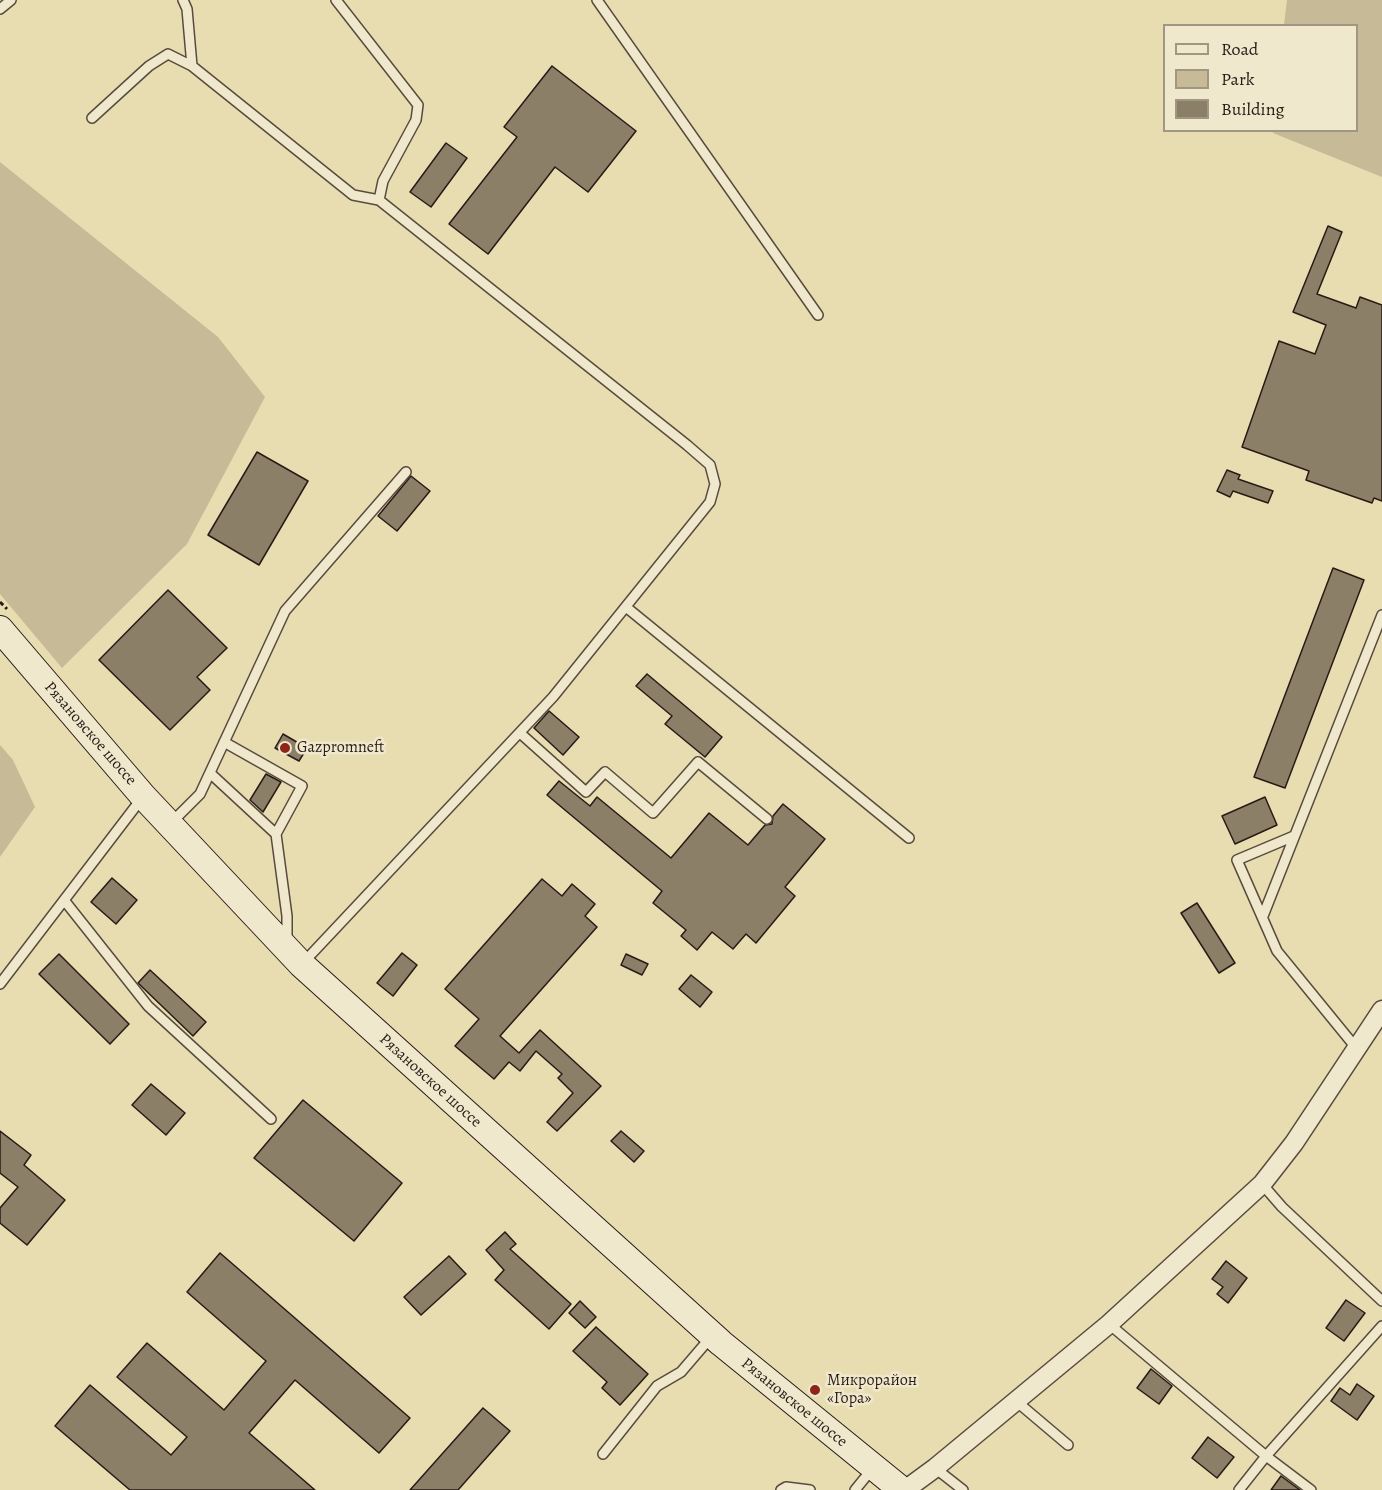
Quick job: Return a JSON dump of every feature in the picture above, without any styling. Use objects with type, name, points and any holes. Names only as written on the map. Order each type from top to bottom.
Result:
[{"type":"main road","name":"Рязановское шоссе","points":[[0,628],[143,796],[294,957],[712,1336],[903,1490]]},
{"type":"street","points":[[903,1490],[934,1468],[1109,1324],[1262,1184],[1294,1143],[1382,1010]]},
{"type":"lane","points":[[0,9],[11,0]]},
{"type":"lane","points":[[183,0],[187,9],[192,66]]},
{"type":"lane","points":[[336,0],[418,105],[416,120],[383,181],[379,200]]},
{"type":"lane","points":[[597,0],[818,315]]},
{"type":"lane","points":[[92,118],[149,66],[168,54],[192,66],[352,195],[379,200],[678,437],[710,465],[715,484],[710,502],[520,734],[294,957]]},
{"type":"lane","points":[[169,825],[200,794],[285,611],[406,472]]},
{"type":"lane","points":[[626,607],[909,838]]},
{"type":"lane","points":[[1263,916],[1382,615]]},
{"type":"lane","points":[[520,734],[586,792],[605,772],[653,813],[698,762],[767,819]]},
{"type":"lane","points":[[224,742],[302,786],[276,834],[294,957]]},
{"type":"lane","points":[[210,773],[276,834]]},
{"type":"lane","points":[[0,984],[143,796]]},
{"type":"lane","points":[[1294,836],[1238,860],[1277,951],[1357,1049]]},
{"type":"lane","points":[[64,900],[148,1006],[271,1119]]},
{"type":"lane","points":[[1262,1184],[1282,1207],[1382,1301]]},
{"type":"lane","points":[[1109,1324],[1266,1456],[1311,1490]]},
{"type":"lane","points":[[1239,1490],[1266,1456],[1382,1326]]},
{"type":"lane","points":[[603,1454],[657,1386],[681,1372],[712,1336]]},
{"type":"lane","points":[[1016,1401],[1068,1445]]},
{"type":"lane","points":[[855,1490],[874,1467]]},
{"type":"lane","points":[[934,1468],[963,1490]]},
{"type":"lane","points":[[781,1490],[786,1487],[810,1490]]},
{"type":"green space","points":[[1287,0],[1382,0],[1382,177],[1273,133],[1358,132],[1358,24],[1284,24]]},
{"type":"green space","points":[[0,162],[218,337],[265,397],[187,544],[62,668],[0,594]]},
{"type":"green space","points":[[0,745],[13,760],[35,807],[0,857]]},
{"type":"building","points":[[552,66],[636,131],[588,192],[555,167],[488,254],[449,224],[517,137],[504,127]]},
{"type":"building","points":[[446,143],[467,158],[431,207],[410,192]]},
{"type":"building","points":[[1328,226],[1342,232],[1317,294],[1356,308],[1360,297],[1382,305],[1382,501],[1374,498],[1372,503],[1306,480],[1309,471],[1242,447],[1279,341],[1315,354],[1326,325],[1293,312]]},
{"type":"building","points":[[257,452],[308,481],[259,565],[208,535]]},
{"type":"building","points":[[1227,470],[1240,475],[1238,479],[1273,491],[1268,503],[1233,491],[1230,497],[1217,491]]},
{"type":"building","points":[[411,476],[430,491],[397,531],[378,516]]},
{"type":"building","points":[[1333,568],[1364,580],[1285,788],[1254,777]]},
{"type":"building","points":[[168,590],[227,648],[197,677],[210,690],[170,730],[99,660]]},
{"type":"building","points":[[647,674],[722,737],[705,757],[665,724],[672,716],[636,686]]},
{"type":"building","points":[[549,711],[579,737],[563,755],[534,728]]},
{"type":"building","points":[[283,734],[307,748],[299,761],[275,748]]},
{"type":"building","points":[[266,774],[281,782],[263,812],[250,800]]},
{"type":"building","points":[[559,781],[590,806],[597,797],[671,858],[709,813],[748,845],[765,825],[772,824],[773,816],[783,804],[825,839],[785,887],[795,896],[756,943],[746,934],[733,949],[712,932],[697,950],[681,936],[686,930],[653,903],[662,891],[547,795]]},
{"type":"building","points":[[1265,797],[1277,825],[1235,844],[1222,816]]},
{"type":"building","points":[[112,878],[137,900],[116,924],[91,902]]},
{"type":"building","points":[[542,879],[562,896],[572,884],[595,904],[585,916],[597,927],[500,1036],[519,1053],[540,1030],[601,1086],[557,1131],[547,1122],[573,1093],[558,1078],[562,1074],[536,1051],[520,1071],[509,1062],[494,1079],[455,1046],[479,1019],[445,989]]},
{"type":"building","points":[[1197,903],[1235,963],[1219,973],[1181,913]]},
{"type":"building","points":[[402,953],[417,965],[393,996],[377,983]]},
{"type":"building","points":[[59,954],[129,1024],[110,1044],[39,974]]},
{"type":"building","points":[[626,954],[648,964],[642,975],[621,965]]},
{"type":"building","points":[[150,970],[206,1022],[193,1036],[138,983]]},
{"type":"building","points":[[691,975],[712,992],[700,1007],[679,989]]},
{"type":"building","points":[[151,1084],[185,1113],[166,1135],[132,1105]]},
{"type":"building","points":[[303,1100],[402,1183],[354,1241],[254,1158]]},
{"type":"building","points":[[0,1131],[31,1155],[24,1165],[65,1200],[27,1245],[0,1223],[0,1208],[18,1187],[0,1173]]},
{"type":"building","points":[[621,1131],[644,1151],[634,1162],[611,1141]]},
{"type":"building","points":[[505,1232],[516,1244],[510,1249],[571,1304],[549,1329],[495,1280],[504,1270],[486,1250]]},
{"type":"building","points":[[220,1253],[410,1418],[379,1453],[295,1380],[249,1433],[315,1490],[130,1490],[55,1426],[90,1385],[171,1455],[187,1437],[117,1377],[147,1343],[224,1410],[266,1361],[187,1292]]},
{"type":"building","points":[[449,1256],[466,1274],[421,1315],[404,1297]]},
{"type":"building","points":[[1226,1261],[1247,1278],[1228,1303],[1217,1294],[1223,1287],[1212,1279]]},
{"type":"building","points":[[1346,1300],[1365,1313],[1344,1341],[1326,1328]]},
{"type":"building","points":[[580,1301],[596,1317],[585,1328],[569,1313]]},
{"type":"building","points":[[596,1327],[648,1374],[620,1405],[602,1388],[607,1382],[573,1351]]},
{"type":"building","points":[[1151,1369],[1172,1386],[1159,1404],[1137,1388]]},
{"type":"building","points":[[1357,1384],[1374,1396],[1357,1420],[1331,1401],[1340,1388],[1350,1395]]},
{"type":"building","points":[[483,1408],[510,1431],[458,1490],[410,1490]]},
{"type":"building","points":[[1208,1437],[1234,1457],[1217,1478],[1192,1458]]},
{"type":"building","points":[[1281,1476],[1300,1490],[1271,1490]]},
{"type":"place","name":"Gazpromneft","points":[[285,748]]},
{"type":"place","name":"Микрорайон «Гора»","points":[[815,1390]]}]
